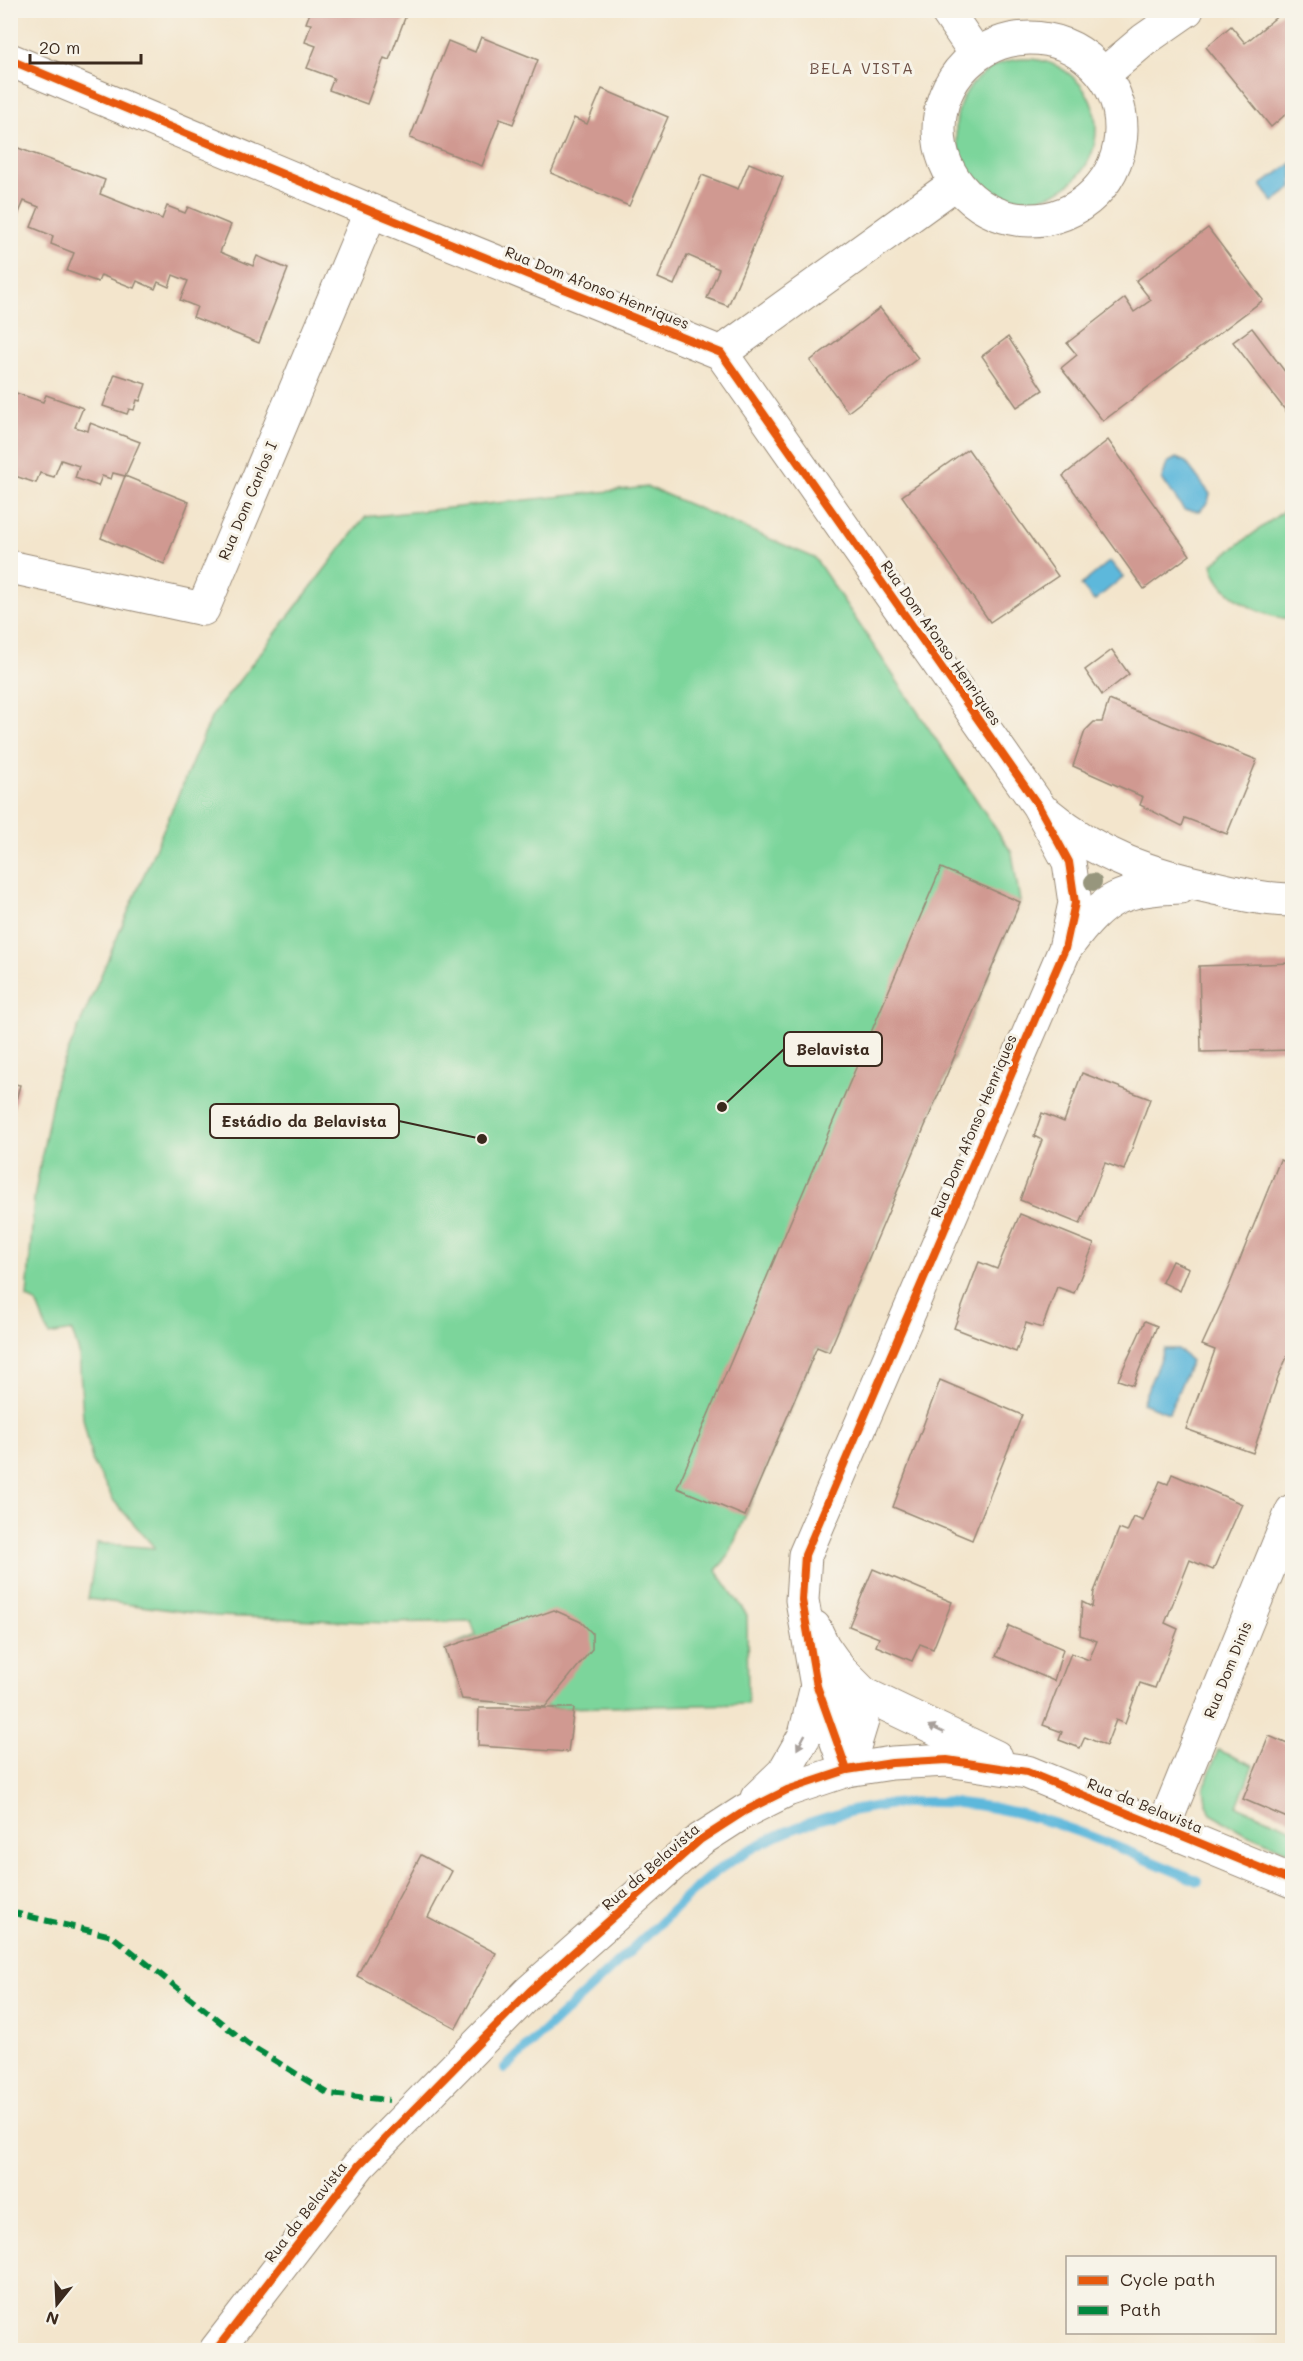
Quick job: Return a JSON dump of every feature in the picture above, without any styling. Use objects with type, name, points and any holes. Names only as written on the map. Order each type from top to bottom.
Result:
[{"type":"street","points":[[946,10],[976,54]]},
{"type":"street","points":[[1104,74],[1144,40],[1187,10]]},
{"type":"street","points":[[1027,37],[1057,41],[1085,55],[1104,74],[1118,99],[1123,128],[1118,160],[1102,188],[1069,213],[1036,221],[1014,219],[982,207],[956,183],[946,167],[938,133],[943,100],[961,68],[976,54],[985,49],[1027,37]]},
{"type":"street","name":"Rua Dom Afonso Henriques","points":[[10,60],[371,211],[721,353],[1038,805],[1069,862],[1075,903],[1065,948],[806,1555],[802,1600],[823,1646],[828,1678]]},
{"type":"street","points":[[721,353],[956,183]]},
{"type":"street","name":"Rua Dom Carlos I","points":[[10,567],[203,609],[371,211]]},
{"type":"street","points":[[1038,805],[1069,832],[1106,854],[1154,874],[1266,900],[1293,900]]},
{"type":"street","points":[[1065,948],[1089,917],[1114,898],[1150,888],[1204,886]]},
{"type":"street","name":"Rua Dom Dinis","points":[[1162,1828],[1293,1511]]},
{"type":"street","points":[[828,1678],[862,1721],[847,1770]]},
{"type":"street","points":[[828,1678],[1027,1772]]},
{"type":"street","points":[[745,1811],[784,1772],[805,1735],[828,1678]]},
{"type":"street","name":"Rua da Belavista","points":[[216,2350],[359,2165],[530,1991],[700,1840],[745,1811],[787,1790],[847,1770],[892,1763],[947,1760],[1027,1772],[1293,1881]]},
{"type":"green space","points":[[1026,59],[1053,65],[1065,71],[1075,80],[1084,90],[1090,102],[1096,129],[1090,156],[1084,168],[1075,178],[1065,187],[1053,193],[1026,199],[999,193],[987,187],[977,178],[968,168],[962,156],[956,129],[962,102],[968,90],[977,80],[987,71],[999,65]]},
{"type":"green space","points":[[648,487],[815,558],[1012,853],[1020,902],[829,1352],[817,1347],[728,1557],[716,1570],[747,1615],[748,1704],[560,1708],[462,1699],[445,1648],[476,1635],[471,1621],[388,1623],[216,1616],[88,1599],[97,1543],[155,1548],[114,1501],[92,1460],[83,1418],[79,1353],[72,1331],[49,1335],[36,1302],[27,1298],[34,1198],[56,1080],[212,716],[365,517]]},
{"type":"green space","points":[[1292,505],[1292,619],[1280,618],[1243,603],[1223,586],[1212,564]]},
{"type":"green space","points":[[1218,1750],[1253,1765],[1237,1806],[1292,1829],[1292,1853],[1243,1832],[1211,1814],[1204,1788]]},
{"type":"water","points":[[1292,163],[1292,188],[1273,202],[1261,185]]},
{"type":"water","points":[[1176,458],[1186,462],[1210,494],[1208,502],[1200,511],[1184,510],[1162,479],[1167,463]]},
{"type":"water","points":[[1110,561],[1123,577],[1094,601],[1081,585]]},
{"type":"water","points":[[1164,1349],[1178,1349],[1191,1361],[1169,1413],[1142,1403]]},
{"type":"building","points":[[311,10],[408,10],[389,60],[384,58],[367,104],[329,90],[334,78],[307,68],[316,46],[305,42],[311,24],[306,23]]},
{"type":"building","points":[[1285,10],[1292,10],[1292,109],[1271,127],[1206,47],[1231,26],[1245,43]]},
{"type":"building","points":[[481,37],[538,60],[513,124],[500,119],[482,166],[410,138],[448,41],[475,52]]},
{"type":"building","points":[[602,89],[668,117],[629,206],[551,173],[574,118],[587,124]]},
{"type":"building","points":[[10,145],[105,180],[100,194],[162,219],[167,206],[185,213],[188,207],[231,225],[220,252],[253,266],[257,256],[288,269],[259,343],[193,317],[197,307],[180,300],[188,281],[173,275],[169,287],[158,282],[155,289],[137,281],[134,288],[101,275],[98,282],[67,271],[74,253],[51,244],[53,236],[31,227],[39,207],[24,201],[10,234]]},
{"type":"building","points":[[749,163],[783,177],[728,306],[707,298],[719,269],[687,255],[674,285],[658,278],[702,175],[738,189]]},
{"type":"building","points":[[1208,228],[1263,300],[1103,421],[1061,368],[1077,355],[1067,343],[1125,298],[1134,312],[1151,300],[1136,281]]},
{"type":"building","points":[[880,308],[918,358],[848,412],[810,361]]},
{"type":"building","points":[[1252,328],[1292,381],[1292,419],[1233,342]]},
{"type":"building","points":[[1008,337],[1043,390],[1017,407],[982,356]]},
{"type":"building","points":[[115,374],[146,384],[140,401],[137,400],[134,410],[129,409],[127,414],[103,406]]},
{"type":"building","points":[[16,393],[43,402],[46,395],[83,408],[75,427],[88,431],[90,423],[140,442],[125,476],[113,473],[111,479],[102,476],[98,486],[75,478],[79,466],[61,460],[54,477],[40,473],[36,483],[15,476],[16,470],[10,468],[10,406]]},
{"type":"building","points":[[1108,440],[1190,555],[1144,589],[1063,476]]},
{"type":"building","points":[[968,449],[1058,576],[990,622],[902,496]]},
{"type":"building","points":[[125,476],[189,502],[164,564],[101,538]]},
{"type":"building","points":[[1112,650],[1129,674],[1102,695],[1085,670]]},
{"type":"building","points":[[1109,700],[1257,760],[1227,834],[1185,818],[1182,826],[1140,805],[1143,797],[1073,766],[1085,731],[1094,722],[1102,722]]},
{"type":"building","points":[[941,868],[1020,902],[829,1352],[817,1347],[745,1516],[677,1488]]},
{"type":"building","points":[[1292,963],[1292,1050],[1201,1052],[1199,966]]},
{"type":"building","points":[[1082,1073],[1150,1099],[1124,1170],[1105,1163],[1080,1224],[1020,1200],[1042,1140],[1034,1136],[1042,1113],[1064,1122]]},
{"type":"building","points":[[10,1083],[20,1085],[11,1118],[10,1118]]},
{"type":"building","points":[[1280,1160],[1292,1165],[1292,1346],[1278,1377],[1253,1453],[1186,1429],[1215,1350],[1202,1345],[1230,1284]]},
{"type":"building","points":[[1020,1214],[1094,1244],[1074,1293],[1057,1287],[1042,1328],[1026,1323],[1016,1352],[954,1328],[979,1262],[997,1269]]},
{"type":"building","points":[[1172,1261],[1189,1268],[1180,1291],[1162,1282]]},
{"type":"building","points":[[1145,1321],[1157,1326],[1133,1385],[1118,1380]]},
{"type":"building","points":[[940,1380],[1022,1415],[972,1540],[893,1507]]},
{"type":"building","points":[[1172,1474],[1242,1504],[1213,1570],[1190,1560],[1165,1623],[1178,1629],[1155,1688],[1140,1683],[1125,1724],[1116,1720],[1106,1746],[1085,1737],[1080,1748],[1059,1740],[1062,1732],[1043,1725],[1071,1653],[1089,1660],[1097,1641],[1080,1635],[1082,1602],[1092,1607],[1094,1592],[1119,1529],[1127,1532],[1134,1517],[1143,1521],[1160,1481],[1168,1484]]},
{"type":"building","points":[[873,1569],[952,1602],[933,1649],[920,1644],[912,1661],[876,1646],[879,1638],[849,1626]]},
{"type":"building","points":[[554,1610],[581,1622],[592,1633],[592,1649],[545,1707],[462,1699],[445,1648]]},
{"type":"building","points":[[1009,1626],[1063,1649],[1054,1681],[996,1656]]},
{"type":"building","points":[[479,1708],[574,1708],[568,1752],[478,1746]]},
{"type":"building","points":[[1269,1736],[1292,1746],[1292,1820],[1243,1799]]},
{"type":"building","points":[[421,1855],[452,1871],[428,1917],[496,1953],[456,2028],[357,1976]]},
{"type":"waterway","points":[[505,2068],[711,1875],[751,1849],[783,1833],[852,1811],[923,1802],[959,1803],[994,1808],[1047,1821],[1123,1849],[1198,1881]]},
{"type":"marked path","points":[[10,1912],[112,1936],[248,2044],[329,2094],[389,2100]]},
{"type":"cycle path","points":[[10,60],[371,211],[721,353],[1038,805],[1069,862],[1075,903],[1065,949],[805,1555],[802,1600],[817,1686],[847,1770]]},
{"type":"cycle path","points":[[216,2350],[359,2165],[530,1991],[700,1840],[745,1811],[787,1790],[847,1770],[892,1763],[947,1760],[1027,1772],[1292,1881]]},
{"type":"place","name":"Belavista","points":[[722,1107]]},
{"type":"place","name":"Estádio da Belavista","points":[[482,1139]]},
{"type":"district","name":"BELA VISTA","points":[[862,68]]}]
